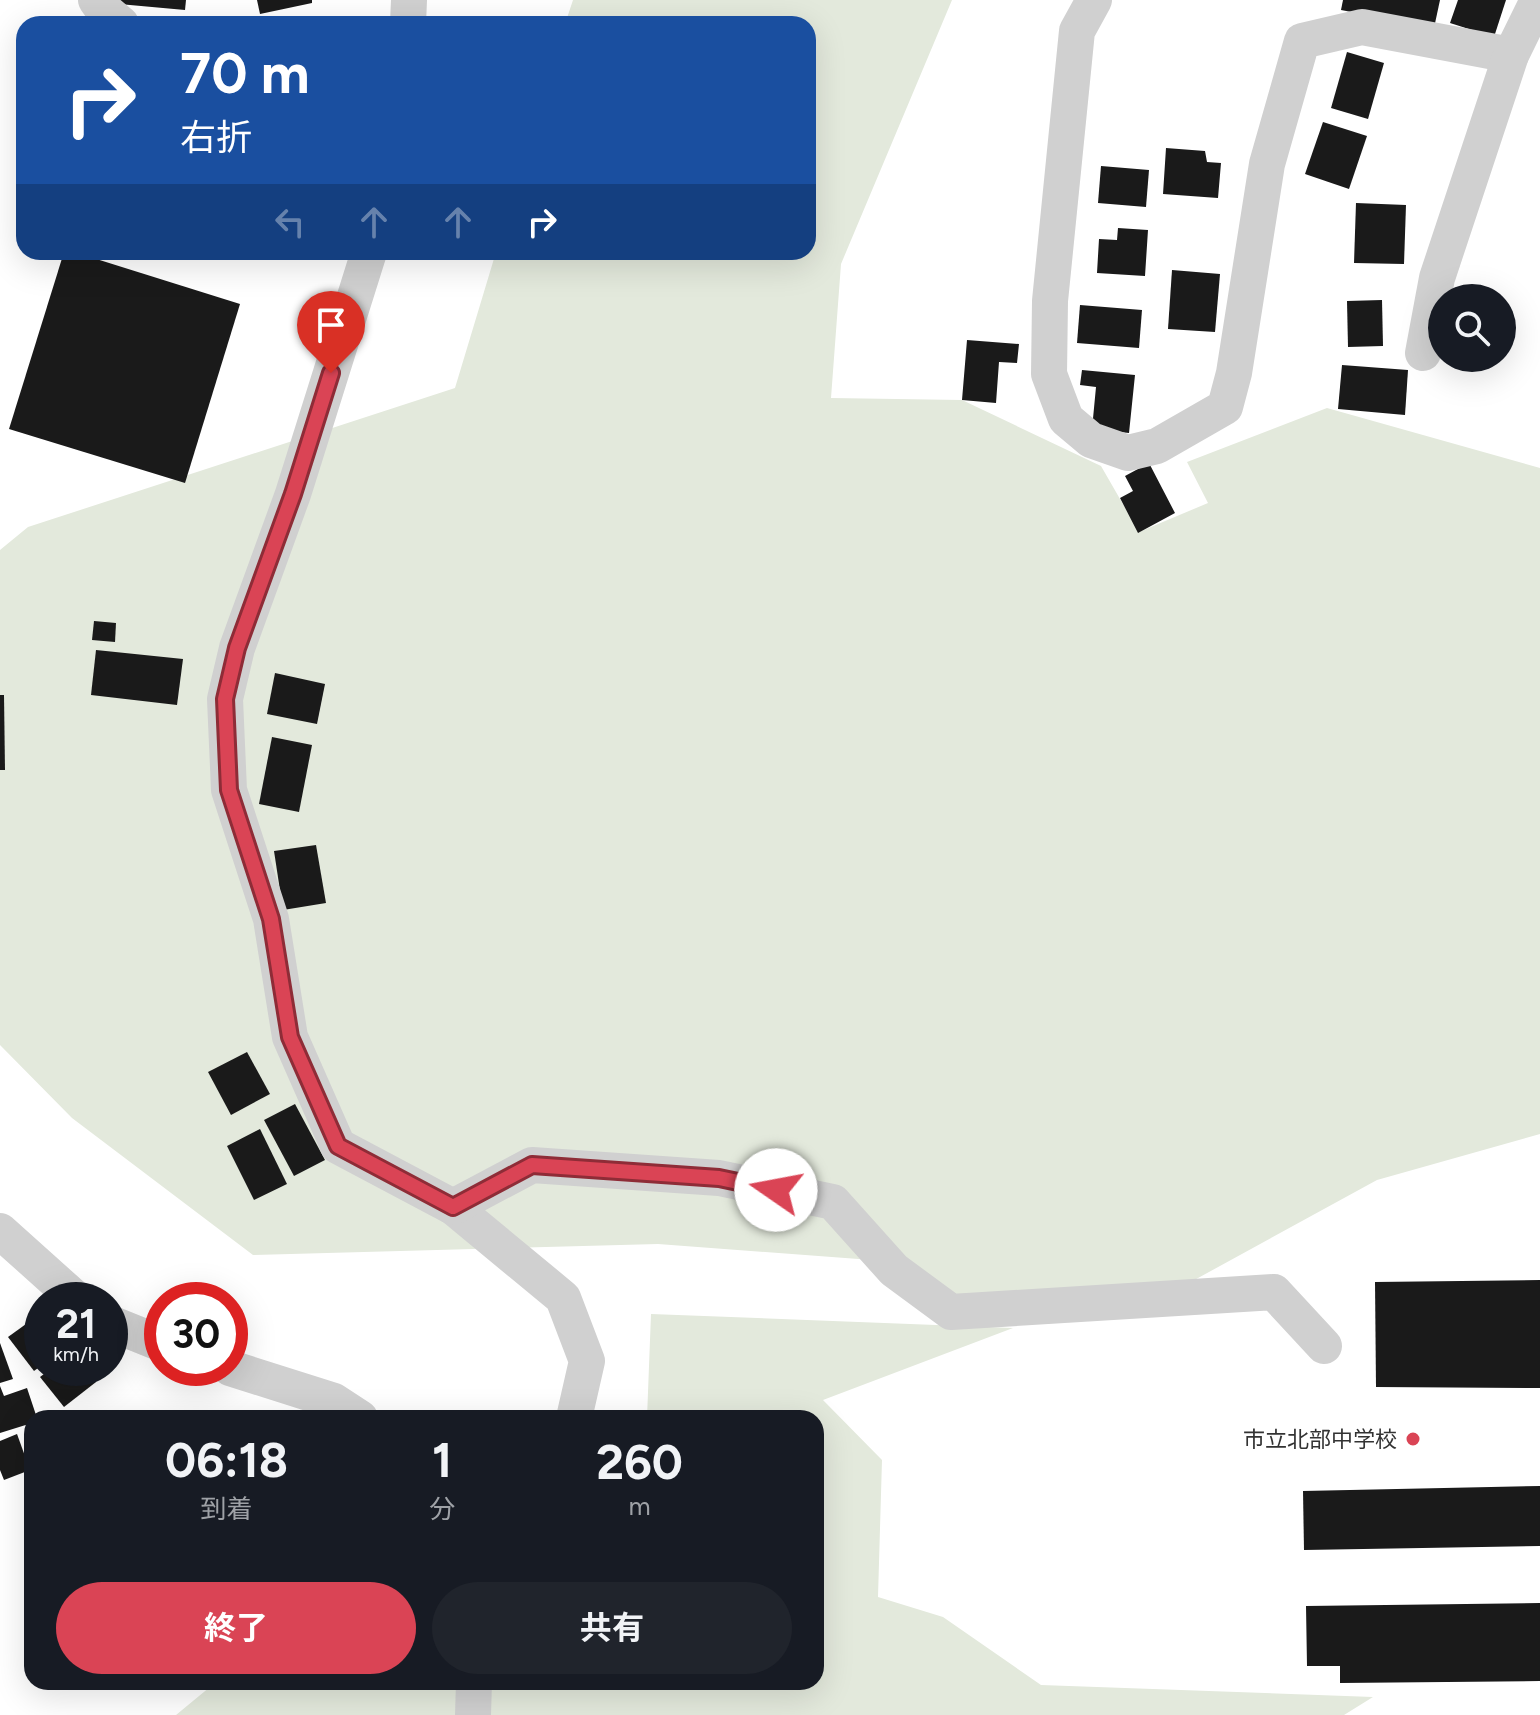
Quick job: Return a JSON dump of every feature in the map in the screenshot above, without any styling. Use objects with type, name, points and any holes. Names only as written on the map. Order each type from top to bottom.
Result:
[{"type":"street","points":[[96,0],[112,16]]},
{"type":"street","points":[[1094,0],[1077,31],[1050,301],[1049,374],[1066,419],[1074,428],[1091,440],[1128,453],[1157,446],[1225,407],[1234,373],[1267,164],[1302,41],[1362,27],[1511,55]]},
{"type":"street","points":[[1423,353],[1437,278],[1511,55],[1538,0]]},
{"type":"street","points":[[366,260],[293,494],[237,648],[225,699],[229,790],[271,919],[290,1037],[338,1146],[453,1207],[563,1298],[587,1361],[576,1410]]},
{"type":"street","points":[[453,1207],[532,1165],[719,1178],[833,1202],[894,1270],[951,1312],[1274,1292],[1324,1346]]},
{"type":"street","points":[[0,1231],[57,1282]]},
{"type":"street","points":[[248,1374],[334,1401],[344,1410]]},
{"type":"street","points":[[473,1715],[474,1690]]},
{"type":"shaded area","points":[[573,0],[952,0],[841,264],[831,398],[962,400],[1101,466],[1139,532],[1208,503],[1187,462],[1327,408],[1540,468],[1540,1134],[1377,1180],[1125,1318],[917,1292],[885,1261],[658,1244],[253,1255],[72,1118],[0,1045],[0,550],[28,527],[455,388],[494,260],[816,260],[816,16],[568,16]]},
{"type":"shaded area","points":[[651,1314],[1013,1328],[823,1400],[882,1460],[878,1597],[943,1617],[1041,1685],[1373,1697],[1344,1715],[176,1715],[206,1690],[824,1690],[824,1410],[647,1410]]},
{"type":"building","points":[[119,0],[186,0],[185,10],[119,4]]},
{"type":"building","points":[[257,0],[312,0],[312,3],[260,14]]},
{"type":"building","points":[[1343,0],[1440,0],[1434,28],[1341,10]]},
{"type":"building","points":[[1458,0],[1506,0],[1494,37],[1450,23]]},
{"type":"building","points":[[1347,52],[1384,63],[1368,119],[1331,108]]},
{"type":"building","points":[[1323,122],[1367,136],[1349,189],[1305,174]]},
{"type":"building","points":[[1166,148],[1205,151],[1207,162],[1221,163],[1218,198],[1163,194]]},
{"type":"building","points":[[1101,166],[1149,170],[1146,207],[1098,203]]},
{"type":"building","points":[[1356,203],[1406,205],[1404,264],[1354,263]]},
{"type":"building","points":[[1118,228],[1148,230],[1145,276],[1097,273],[1099,239],[1117,240]]},
{"type":"building","points":[[62,260],[100,260],[240,304],[185,483],[9,429]]},
{"type":"building","points":[[1172,270],[1220,274],[1215,332],[1168,329]]},
{"type":"building","points":[[1382,300],[1383,346],[1348,347],[1347,301]]},
{"type":"building","points":[[1080,305],[1142,310],[1139,348],[1077,343]]},
{"type":"building","points":[[967,340],[1019,344],[1017,363],[999,362],[996,403],[962,400]]},
{"type":"building","points":[[1342,365],[1408,370],[1405,415],[1338,409]]},
{"type":"building","points":[[1082,370],[1135,375],[1129,433],[1092,429],[1096,387],[1080,385]]},
{"type":"building","points":[[1149,463],[1175,513],[1138,533],[1120,498],[1133,491],[1125,476]]},
{"type":"building","points":[[94,621],[116,623],[115,642],[92,640]]},
{"type":"building","points":[[96,650],[183,659],[177,705],[91,695]]},
{"type":"building","points":[[275,673],[325,684],[317,724],[267,714]]},
{"type":"building","points":[[0,695],[4,695],[5,770],[0,770]]},
{"type":"building","points":[[272,737],[312,745],[299,812],[259,804]]},
{"type":"building","points":[[316,845],[326,903],[283,910],[274,851]]},
{"type":"building","points":[[247,1052],[270,1094],[231,1115],[208,1072]]},
{"type":"building","points":[[295,1104],[325,1160],[294,1176],[264,1120]]},
{"type":"building","points":[[260,1129],[287,1184],[254,1200],[227,1146]]},
{"type":"building","points":[[1540,1280],[1540,1388],[1376,1387],[1375,1282]]},
{"type":"building","points":[[24,1325],[24,1358],[8,1337]]},
{"type":"building","points":[[0,1343],[13,1379],[0,1383]]},
{"type":"building","points":[[0,1386],[4,1396],[27,1388],[34,1410],[24,1410],[24,1426],[0,1433]]},
{"type":"building","points":[[47,1386],[91,1386],[64,1407]]},
{"type":"building","points":[[17,1434],[24,1453],[24,1472],[4,1480],[0,1470],[0,1441]]},
{"type":"building","points":[[1540,1486],[1540,1546],[1304,1550],[1303,1491]]},
{"type":"building","points":[[1540,1603],[1540,1681],[1340,1683],[1340,1666],[1307,1666],[1306,1606]]},
{"type":"place","name":"市立北部中学校","points":[[1413,1439]]},
{"type":"route","points":[[331,373],[293,494],[237,648],[225,699],[229,790],[271,919],[290,1037],[338,1146],[453,1207],[532,1165],[719,1178],[776,1190]]}]
